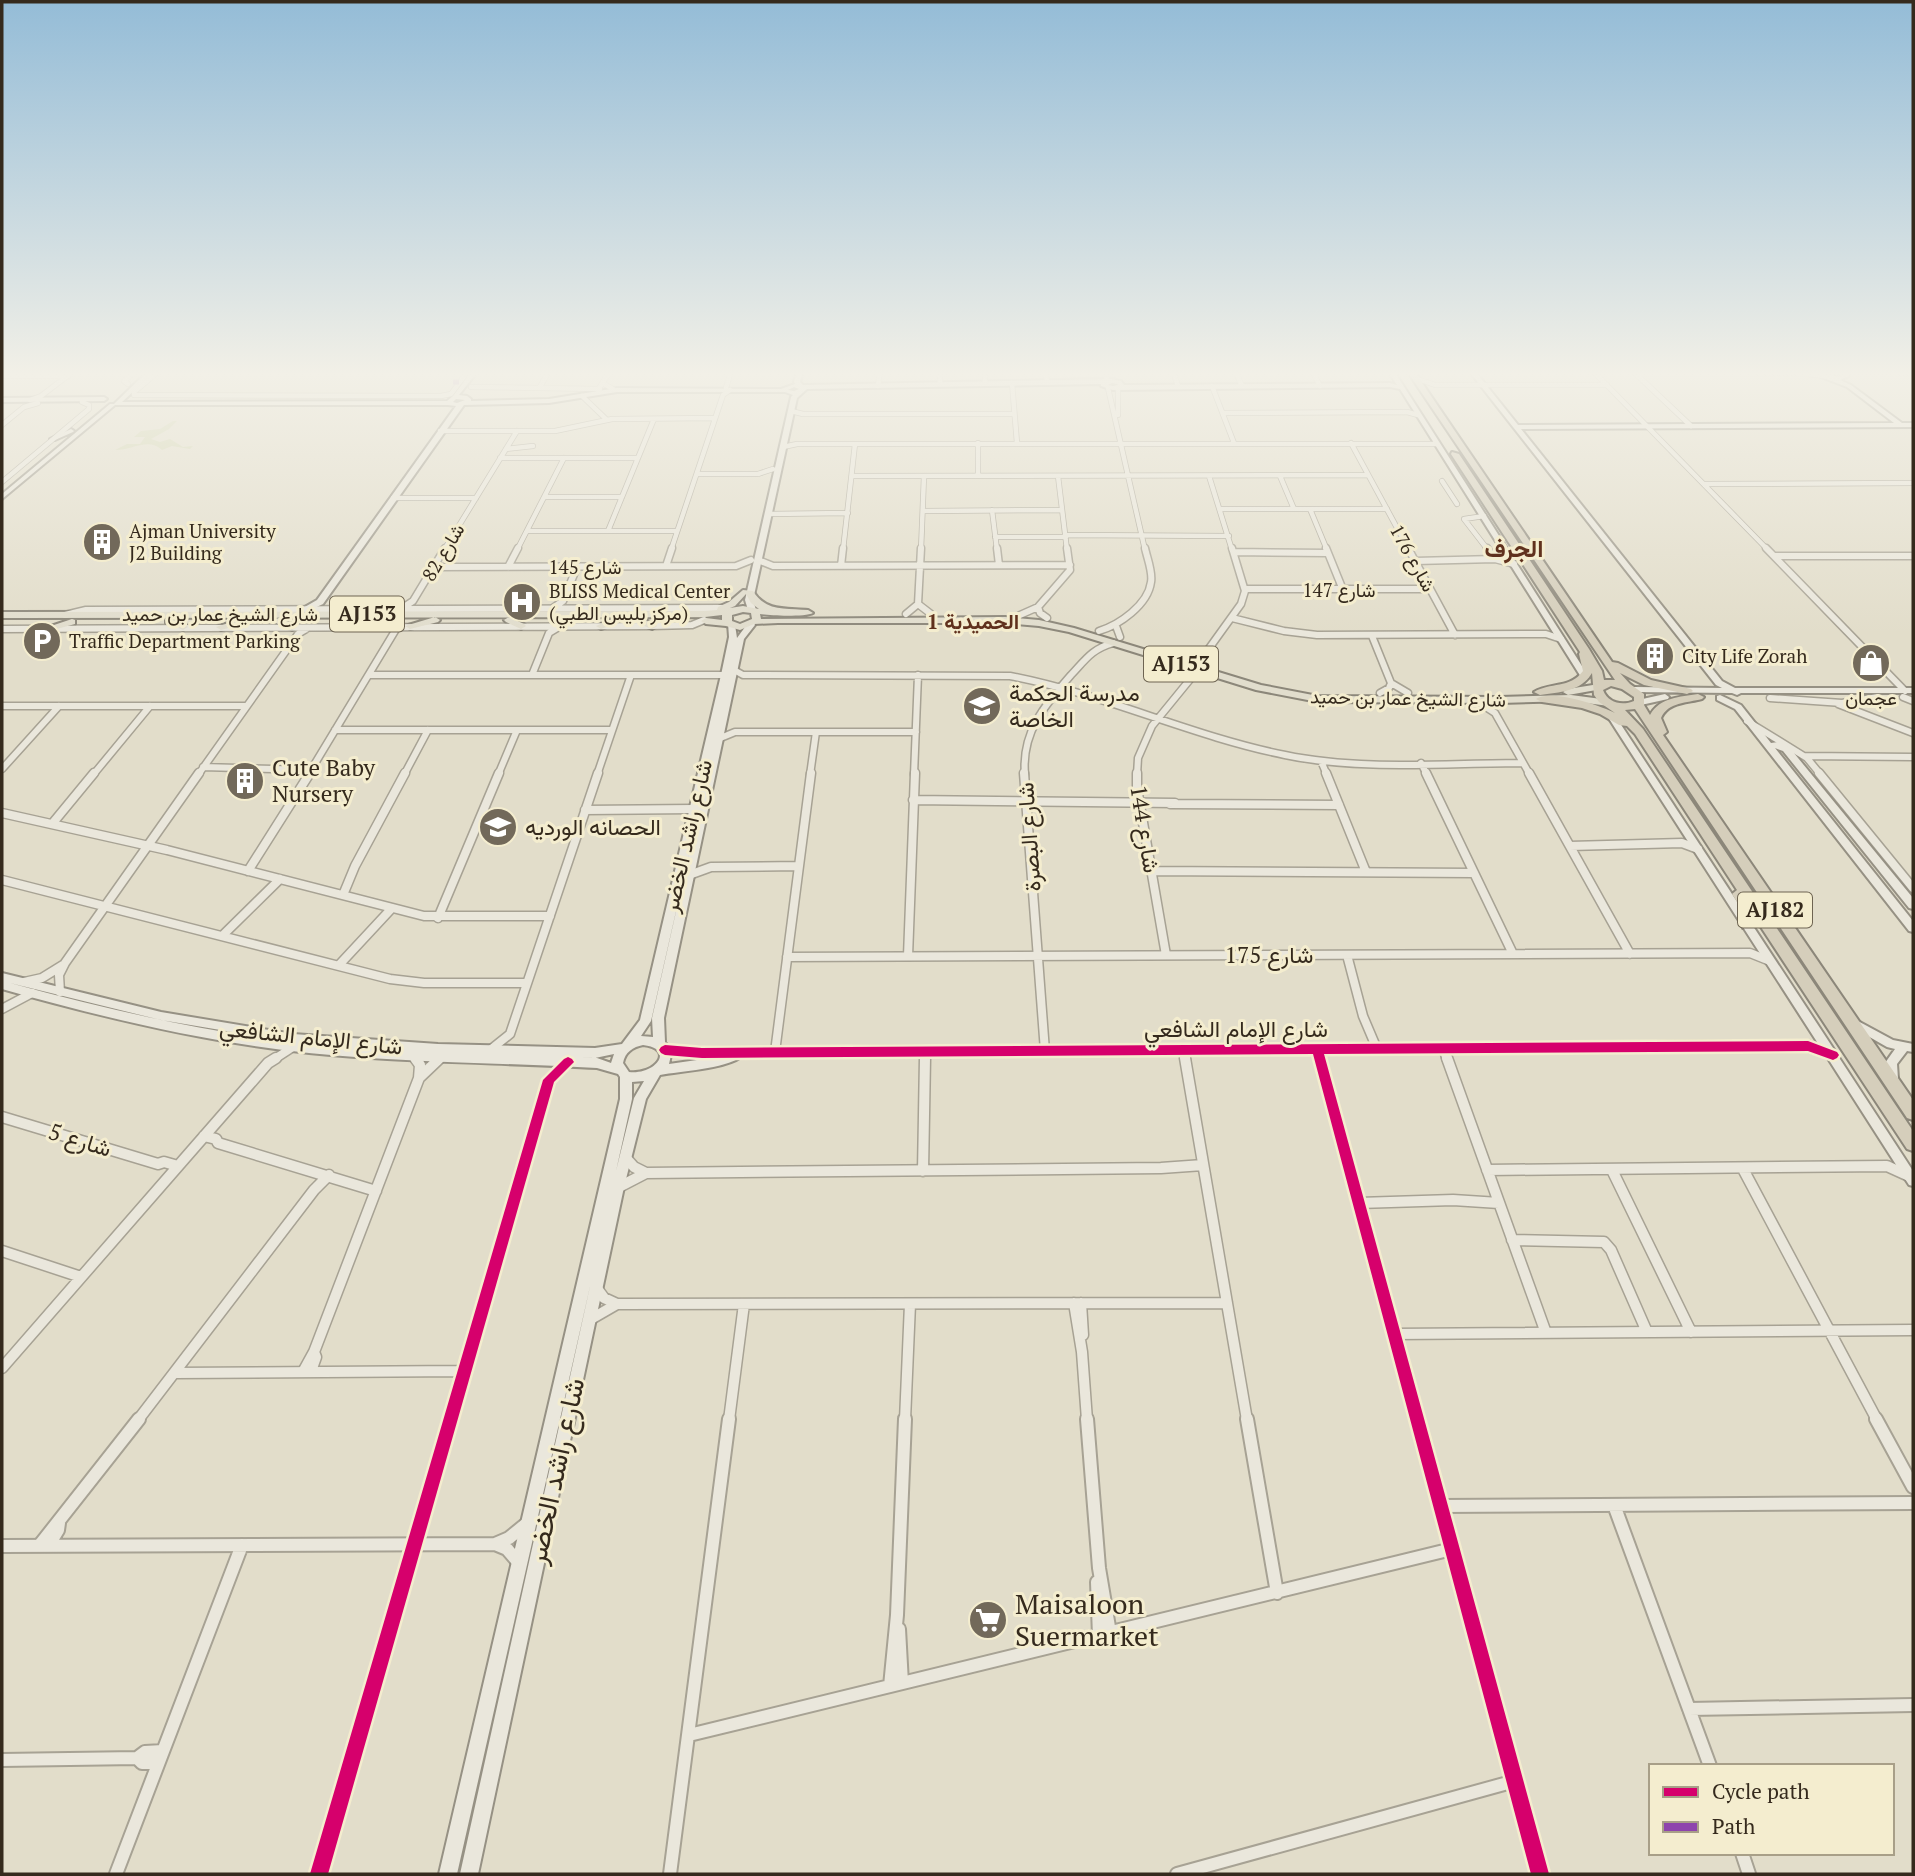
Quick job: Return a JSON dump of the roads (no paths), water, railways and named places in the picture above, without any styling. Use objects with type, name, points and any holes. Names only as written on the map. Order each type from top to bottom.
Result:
[{"type":"highway","points":[[1450,459],[1466,471]]},
{"type":"highway","points":[[1458,459],[1584,649],[1597,671],[1598,695],[1611,708]]},
{"type":"highway","points":[[1470,459],[1602,655],[1640,696],[1640,703],[1628,708],[1611,708],[1541,696]]},
{"type":"highway","points":[[1501,544],[1506,532]]},
{"type":"highway","points":[[1521,575],[1545,589]]},
{"type":"highway","points":[[1541,696],[1569,687],[1585,677],[1588,671],[1584,649]]},
{"type":"highway","points":[[1602,655],[1639,680],[1687,691]]},
{"type":"highway","points":[[1599,686],[1611,683],[1630,688]]},
{"type":"highway","points":[[1670,754],[1670,746],[1656,723],[1655,714],[1665,704],[1698,697]]},
{"type":"highway","name":"AJ182","points":[[1640,703],[1670,754],[1913,1113]]},
{"type":"highway","name":"AJ182","points":[[1611,708],[1636,727],[1913,1144]]},
{"type":"highway","points":[[1731,870],[1731,877],[1744,902],[1748,924]]},
{"type":"main road","points":[[729,624],[725,617],[747,593],[754,603],[764,609],[808,613]]},
{"type":"main road","name":"شارع الشيخ عمار بن حميد","points":[[2,615],[169,621],[435,620],[586,612],[674,614],[730,610],[753,617],[1005,620],[1096,634]]},
{"type":"main road","name":"شارع الشيخ عمار بن حميد","points":[[2,623],[69,618],[350,612],[704,620],[729,624],[753,617],[808,613],[1020,615],[1047,618],[1210,669],[1299,689],[1541,696]]},
{"type":"main road","points":[[516,615],[521,626]]},
{"type":"main road","points":[[53,627],[69,618]]},
{"type":"main road","points":[[410,626],[435,620]]},
{"type":"main road","points":[[601,626],[617,620]]},
{"type":"main road","points":[[637,620],[652,626]]},
{"type":"main road","points":[[169,621],[183,627]]},
{"type":"main road","points":[[221,627],[244,621]]},
{"type":"main road","points":[[279,621],[294,629]]},
{"type":"main road","name":"شارع الشيخ عمار بن حميد","points":[[1210,669],[1273,692],[1318,699],[1500,701],[1599,686]]},
{"type":"street","points":[[2,482],[30,459]]},
{"type":"street","points":[[2,488],[42,459]]},
{"type":"street","points":[[3,499],[47,459]]},
{"type":"street","points":[[322,606],[421,459]]},
{"type":"street","name":"شارع 82","points":[[399,610],[413,601],[500,459]]},
{"type":"street","points":[[508,567],[564,459]]},
{"type":"street","points":[[608,531],[638,459]]},
{"type":"street","points":[[666,566],[702,459]]},
{"type":"street","points":[[753,617],[747,593],[775,459]]},
{"type":"street","points":[[754,560],[781,459]]},
{"type":"street","points":[[841,565],[854,459]]},
{"type":"street","points":[[978,459],[978,476]]},
{"type":"street","points":[[1116,626],[1116,640],[1096,648],[1096,634],[1116,626],[1151,584],[1125,459]]},
{"type":"street","name":"شارع 176","points":[[1359,459],[1455,635]]},
{"type":"street","points":[[1447,459],[1585,677]]},
{"type":"street","points":[[1542,459],[1719,683],[1741,695],[1792,702],[1870,702],[1878,697]]},
{"type":"street","points":[[1679,459],[1909,696]]},
{"type":"street","points":[[697,474],[772,473]]},
{"type":"street","points":[[21,481],[36,475]]},
{"type":"street","points":[[852,477],[1368,475]]},
{"type":"street","points":[[906,614],[918,604],[924,476]]},
{"type":"street","points":[[1020,615],[1038,607],[1069,574],[1058,476]]},
{"type":"street","points":[[1205,654],[1210,669],[1192,677],[1186,662],[1205,654],[1232,618],[1245,590],[1209,476]]},
{"type":"street","points":[[1280,476],[1294,509]]},
{"type":"street","points":[[1442,481],[1457,504]]},
{"type":"street","points":[[1704,484],[1913,483]]},
{"type":"street","points":[[545,497],[622,497]]},
{"type":"street","points":[[393,499],[476,498]]},
{"type":"street","points":[[1452,498],[1472,498]]},
{"type":"street","points":[[1220,509],[1387,509]]},
{"type":"street","points":[[1308,509],[1345,590]]},
{"type":"street","points":[[923,510],[1062,510]]},
{"type":"street","points":[[994,510],[997,565]]},
{"type":"street","points":[[768,514],[848,513]]},
{"type":"street","points":[[1484,516],[1464,519],[1497,559]]},
{"type":"street","points":[[527,531],[677,531]]},
{"type":"street","points":[[995,537],[1229,535]]},
{"type":"street","points":[[1822,551],[1828,556]]},
{"type":"street","points":[[1235,553],[1327,553]]},
{"type":"street","points":[[1497,559],[1507,554]]},
{"type":"street","points":[[1775,556],[1913,556]]},
{"type":"street","points":[[1414,560],[1497,559],[1514,564]]},
{"type":"street","points":[[754,560],[773,566]]},
{"type":"street","name":"شارع 145","points":[[434,567],[736,566],[754,560]]},
{"type":"street","points":[[751,573],[773,566],[1070,565]]},
{"type":"street","name":"شارع 145","points":[[736,566],[751,573]]},
{"type":"street","points":[[551,609],[563,601],[578,567]]},
{"type":"street","name":"شارع 147","points":[[1245,590],[1430,589]]},
{"type":"street","name":"شارع 82","points":[[413,601],[418,610]]},
{"type":"street","points":[[563,601],[567,610]]},
{"type":"street","points":[[918,604],[930,614]]},
{"type":"street","points":[[69,618],[86,610],[306,610],[322,606],[350,612],[418,610],[516,615],[551,609],[586,612],[730,610]]},
{"type":"street","points":[[1038,607],[1040,613],[1047,618]]},
{"type":"street","name":"شارع راشد الخضر","points":[[627,1046],[645,1021],[694,809],[740,639],[753,617]]},
{"type":"street","points":[[1232,618],[1292,633],[1370,636],[1546,634],[1561,639]]},
{"type":"street","points":[[2,629],[652,626],[692,625],[704,620]]},
{"type":"street","name":"شارع راشد الخضر","points":[[662,1046],[658,1018],[719,739],[730,676],[733,637],[729,624]]},
{"type":"street","points":[[248,871],[258,859],[398,626]]},
{"type":"street","points":[[542,626],[550,633]]},
{"type":"street","points":[[531,675],[550,633],[562,626]]},
{"type":"street","points":[[60,992],[59,975],[65,963],[246,706],[294,629]]},
{"type":"street","points":[[1546,634],[1555,630]]},
{"type":"street","points":[[1370,636],[1391,683],[1408,693]]},
{"type":"street","points":[[740,639],[752,645]]},
{"type":"street","name":"شارع البصرة","points":[[1045,1051],[1024,767],[1028,740],[1042,708],[1096,648]]},
{"type":"street","points":[[1866,651],[1877,651]]},
{"type":"street","points":[[369,675],[1010,676],[1060,687],[1240,746],[1324,761],[1523,763]]},
{"type":"street","points":[[518,1051],[510,1034],[631,675]]},
{"type":"street","points":[[730,676],[749,675]]},
{"type":"street","points":[[908,956],[918,675]]},
{"type":"street","name":"شارع 144","points":[[1166,955],[1136,772],[1140,750],[1158,720],[1192,677]]},
{"type":"street","points":[[1380,693],[1389,688],[1391,683]]},
{"type":"street","points":[[1717,695],[1719,683]]},
{"type":"street","points":[[1783,685],[1795,692]]},
{"type":"street","points":[[1630,688],[1717,695],[1738,707],[1913,928]]},
{"type":"street","points":[[1640,703],[1664,697],[1869,688],[1909,696]]},
{"type":"street","points":[[1738,707],[1741,695]]},
{"type":"street","points":[[1770,698],[1909,696]]},
{"type":"street","points":[[1475,700],[1494,713],[1630,954]]},
{"type":"street","points":[[1494,713],[1494,706],[1500,701]]},
{"type":"street","points":[[1832,702],[1913,733]]},
{"type":"street","points":[[2,706],[246,706]]},
{"type":"street","points":[[3,767],[59,706]]},
{"type":"street","points":[[52,824],[150,706]]},
{"type":"street","points":[[1611,708],[1687,840],[1700,850],[1912,1179]]},
{"type":"street","points":[[1747,721],[1804,756],[1913,888]]},
{"type":"street","points":[[722,724],[735,732]]},
{"type":"street","points":[[335,730],[612,730]]},
{"type":"street","points":[[340,895],[425,730]]},
{"type":"street","points":[[438,918],[517,730]]},
{"type":"street","points":[[719,739],[735,732],[916,732]]},
{"type":"street","points":[[775,1052],[817,732]]},
{"type":"street","points":[[1770,746],[1777,745],[1786,749],[1913,905]]},
{"type":"street","points":[[1804,756],[1913,757]]},
{"type":"street","points":[[1324,761],[1363,872]]},
{"type":"street","points":[[1424,763],[1510,954]]},
{"type":"street","points":[[202,769],[312,769]]},
{"type":"street","points":[[913,801],[1338,803]]},
{"type":"street","points":[[585,810],[694,809]]},
{"type":"street","points":[[2,813],[438,918],[550,916]]},
{"type":"street","points":[[1570,846],[1687,840]]},
{"type":"street","points":[[692,858],[711,867]]},
{"type":"street","points":[[689,875],[711,867],[799,866]]},
{"type":"street","points":[[1151,873],[1473,872]]},
{"type":"street","points":[[222,936],[280,879]]},
{"type":"street","points":[[2,880],[412,982],[527,983]]},
{"type":"street","points":[[339,965],[392,908]]},
{"type":"street","points":[[1750,953],[1760,945]]},
{"type":"street","name":"شارع 175","points":[[787,957],[1750,953],[1772,963]]},
{"type":"street","points":[[1344,955],[1373,1049]]},
{"type":"street","points":[[23,982],[42,978],[65,963]]},
{"type":"street","name":"شارع الإمام الشافعي","points":[[4,985],[23,982],[172,1018],[270,1035],[364,1045],[601,1054],[627,1046]]},
{"type":"street","points":[[4,985],[3,1007],[32,993]]},
{"type":"street","name":"شارع الإمام الشافعي","points":[[4,985],[154,1024],[268,1044],[413,1056],[603,1063],[623,1073]]},
{"type":"street","points":[[1847,1017],[1867,1032],[1908,1048],[1891,1063],[1894,1086]]},
{"type":"street","points":[[490,1050],[510,1034]]},
{"type":"street","points":[[1808,1046],[1820,1036]]},
{"type":"street","points":[[642,1040],[662,1046],[665,1062],[657,1071],[637,1078],[623,1073],[618,1059],[627,1046],[642,1040]]},
{"type":"street","points":[[268,1044],[268,1062]]},
{"type":"street","name":"شارع الإمام الشافعي","points":[[662,1046],[692,1053],[1808,1046],[1833,1055]]},
{"type":"street","points":[[2,1368],[268,1062],[293,1047]]},
{"type":"street","points":[[1443,1048],[1546,1333]]},
{"type":"street","points":[[1317,1049],[1540,1874]]},
{"type":"street","points":[[1184,1050],[1277,1593]]},
{"type":"street","points":[[923,1171],[925,1051]]},
{"type":"street","name":"شارع الإمام الشافعي","points":[[657,1071],[718,1061],[752,1052]]},
{"type":"street","points":[[307,1371],[316,1357],[314,1352],[419,1078],[420,1065],[413,1056]]},
{"type":"street","points":[[419,1078],[442,1056]]},
{"type":"street","points":[[318,1874],[549,1080],[547,1070],[540,1061]]},
{"type":"street","points":[[549,1080],[568,1062]]},
{"type":"street","name":"شارع راشد الخضر","points":[[469,1874],[618,1187],[642,1091],[657,1071]]},
{"type":"street","name":"شارع راشد الخضر","points":[[449,1874],[626,1099],[623,1073]]},
{"type":"street","name":"شارع 5","points":[[2,1116],[158,1164],[160,1168],[175,1169]]},
{"type":"street","points":[[202,1139],[363,1187],[377,1187]]},
{"type":"street","points":[[1887,1166],[1897,1155]]},
{"type":"street","points":[[626,1158],[634,1167],[646,1173]]},
{"type":"street","points":[[1487,1170],[1743,1170],[1887,1166],[1912,1179]]},
{"type":"street","points":[[618,1187],[646,1173],[1204,1168]]},
{"type":"street","points":[[1615,1170],[1687,1332]]},
{"type":"street","points":[[1743,1170],[1913,1487]]},
{"type":"street","points":[[43,1546],[58,1530],[59,1523],[326,1174]]},
{"type":"street","points":[[1358,1200],[1498,1200]]},
{"type":"street","points":[[1513,1240],[1604,1242],[1611,1250],[1647,1332]]},
{"type":"street","points":[[2,1251],[81,1277]]},
{"type":"street","points":[[596,1287],[604,1298],[617,1304]]},
{"type":"street","points":[[1078,1303],[1104,1635]]},
{"type":"street","points":[[588,1322],[601,1311],[617,1304],[1227,1303]]},
{"type":"street","points":[[670,1874],[744,1304]]},
{"type":"street","points":[[896,1685],[906,1304]]},
{"type":"street","points":[[1394,1334],[1913,1330]]},
{"type":"street","points":[[175,1373],[463,1371]]},
{"type":"street","points":[[1440,1506],[1913,1503]]},
{"type":"street","points":[[1614,1504],[1709,1764]]},
{"type":"street","points":[[2,1546],[495,1544],[516,1533],[529,1521]]},
{"type":"street","points":[[495,1544],[512,1553],[519,1563]]},
{"type":"street","points":[[116,1874],[242,1545]]},
{"type":"street","points":[[689,1735],[1452,1549]]},
{"type":"street","points":[[1689,1709],[1913,1704]]},
{"type":"street","points":[[2,1760],[137,1758],[142,1763],[161,1757]]},
{"type":"street","points":[[1177,1874],[1515,1781]]},
{"type":"street","points":[[1743,1855],[1749,1874]]},
{"type":"place","name":"Ajman University J2 Building","points":[[102,542]]},
{"type":"place","name":"BLISS Medical Center (مركز بليس الطبي)","points":[[522,602]]},
{"type":"place","name":"Traffic Department Parking","points":[[42,641]]},
{"type":"place","name":"City Life Zorah","points":[[1655,656]]},
{"type":"place","name":"عجمان","points":[[1871,663]]},
{"type":"place","name":"مدرسة الحكمة الخاصة","points":[[982,706]]},
{"type":"place","name":"Cute Baby Nursery","points":[[245,781]]},
{"type":"place","name":"الحصانه الورديه","points":[[498,827]]},
{"type":"place","name":"Maisaloon Suermarket","points":[[988,1620]]},
{"type":"district","name":"الجرف","points":[[1514,549]]},
{"type":"district","name":"الحميدية 1","points":[[973,622]]}]
